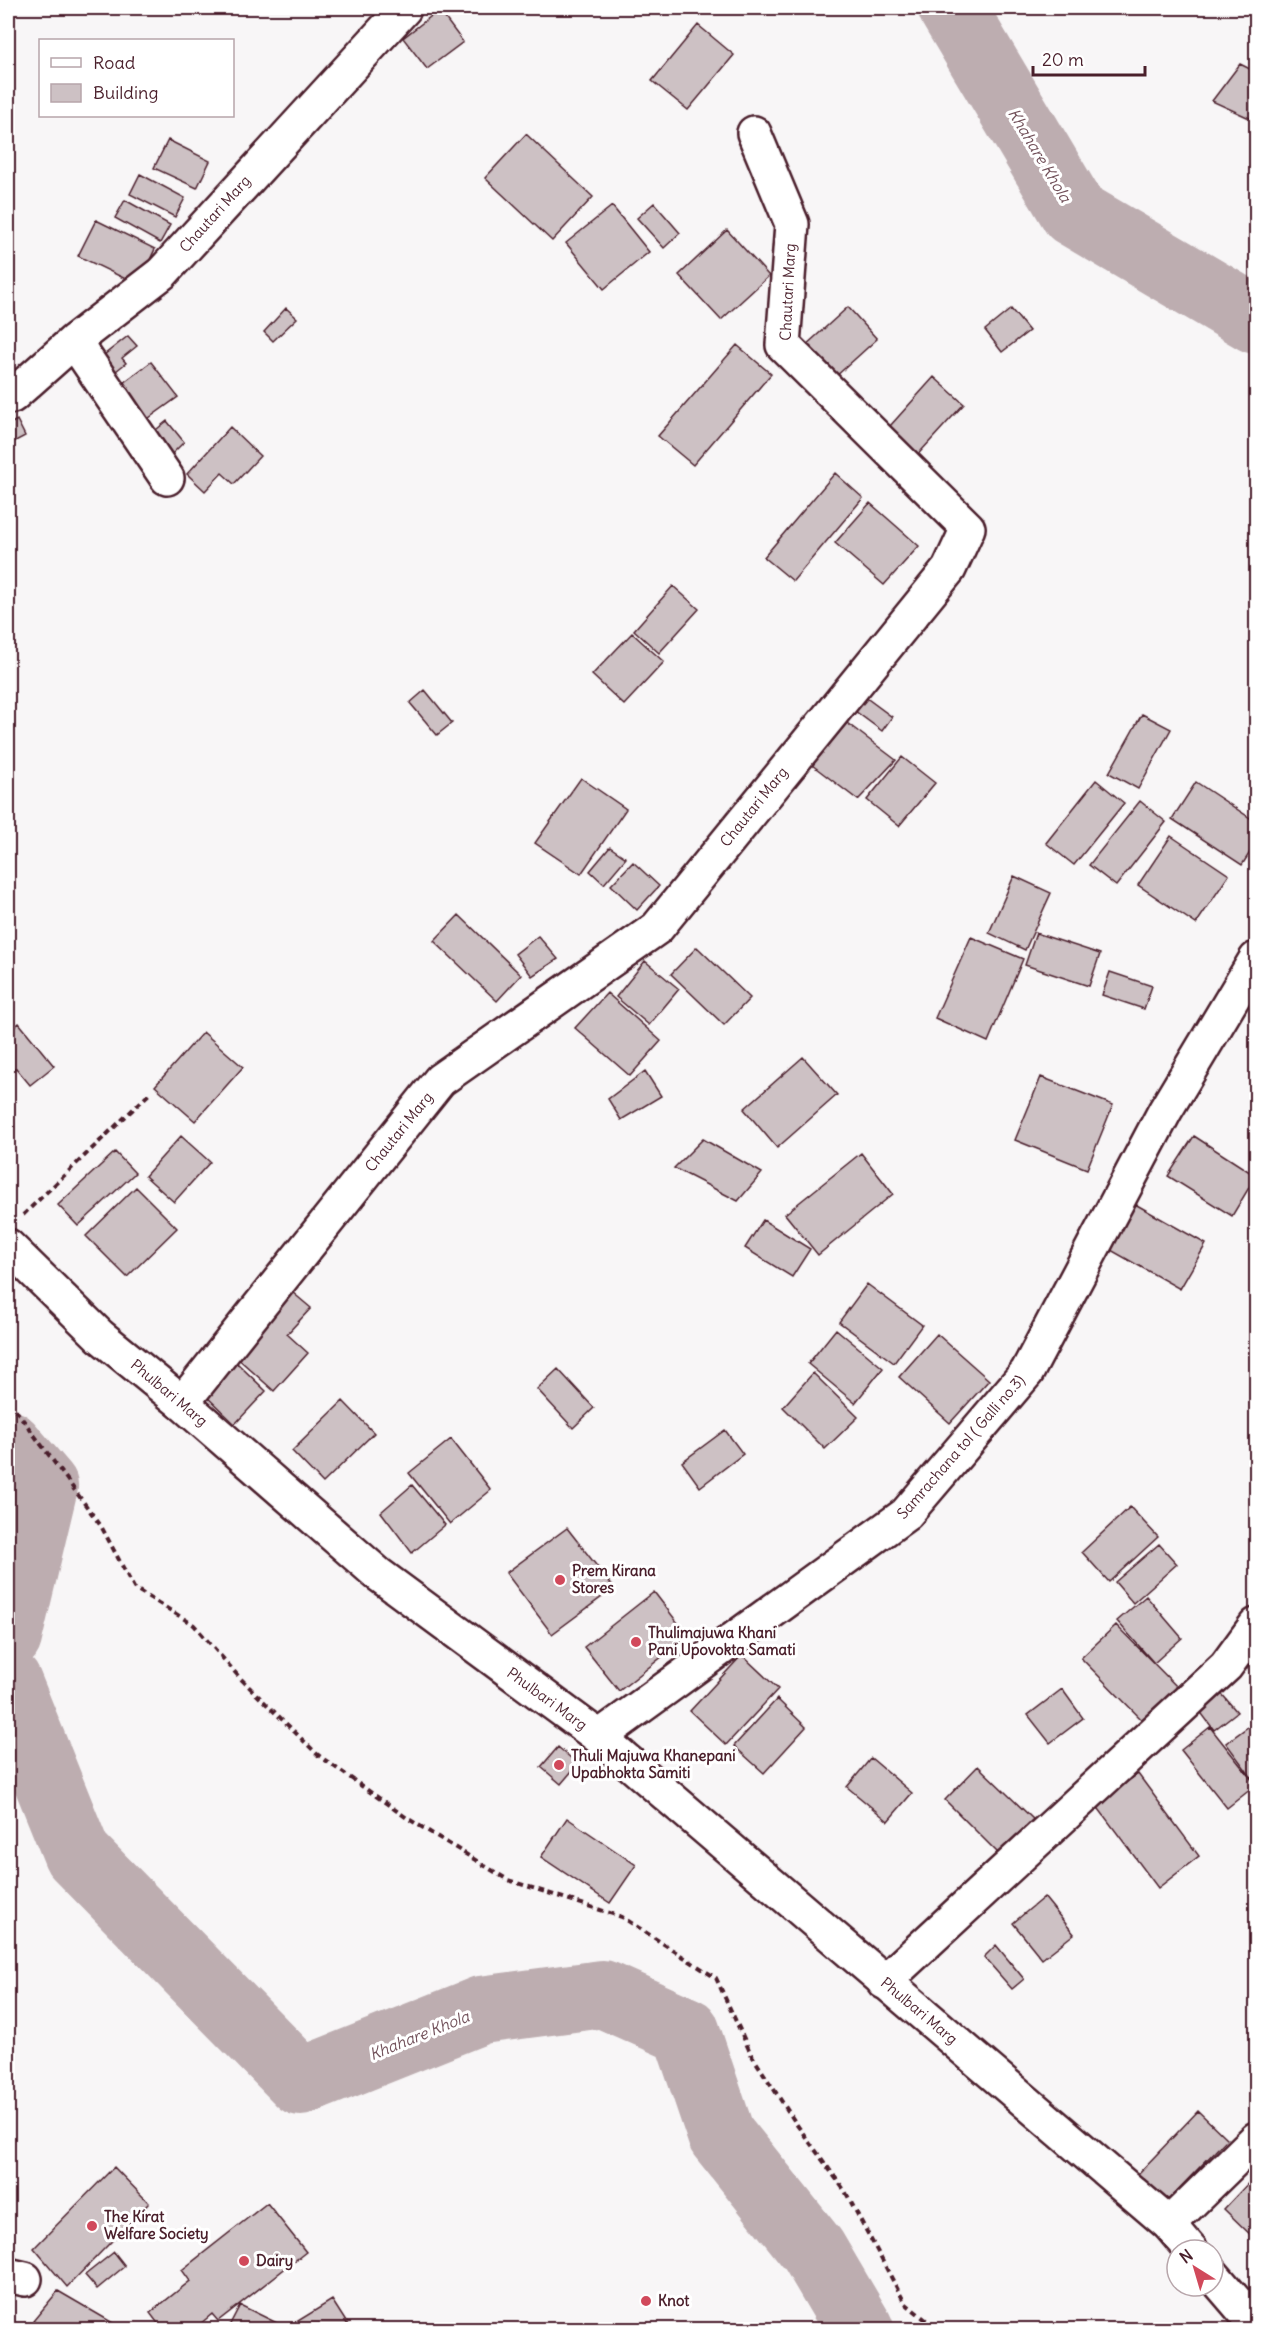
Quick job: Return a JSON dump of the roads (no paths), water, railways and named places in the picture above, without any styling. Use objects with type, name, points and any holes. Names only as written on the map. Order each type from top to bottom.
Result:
[{"type":"street","name":"Chautari Marg","points":[[8,396],[12,396],[74,341],[162,273],[404,9]]},
{"type":"street","name":"Chautari Marg","points":[[182,1403],[440,1080],[657,928],[949,569],[968,528],[783,345],[792,224],[754,133]]},
{"type":"street","points":[[74,341],[167,478]]},
{"type":"street","name":"Samrachana tol ( Galli no.3)","points":[[599,1737],[906,1514],[1027,1372],[1166,1111],[1257,959]]},
{"type":"street","name":"Phulbari Marg","points":[[12,1234],[100,1336],[182,1403],[378,1574],[599,1737],[1169,2224],[1181,2238]]},
{"type":"street","points":[[884,1982],[1226,1666],[1257,1625]]},
{"type":"street","points":[[1169,2224],[1257,2139]]},
{"type":"street","points":[[1225,2289],[1257,2325]]},
{"type":"waterway","name":"Khahare Khola","points":[[952,8],[1074,213],[1256,320]]},
{"type":"waterway","name":"Khahare Khola","points":[[8,1444],[44,1486],[8,1637]]},
{"type":"waterway","name":"Khahare Khola","points":[[8,1683],[77,1854],[301,2082],[481,2010],[603,1994],[686,2031],[721,2135],[813,2250],[860,2330]]},
{"type":"place","name":"Prem Kirana Stores","points":[[560,1580]]},
{"type":"place","name":"Thulimajuwa Khani Pani Upovokta Samati","points":[[636,1642]]},
{"type":"place","name":"Thuli Majuwa Khanepani Upabhokta Samiti","points":[[559,1765]]},
{"type":"place","name":"The Kirat Welfare Society","points":[[92,2226]]},
{"type":"place","name":"Dairy","points":[[244,2261]]},
{"type":"place","name":"Knot","points":[[646,2301]]}]
